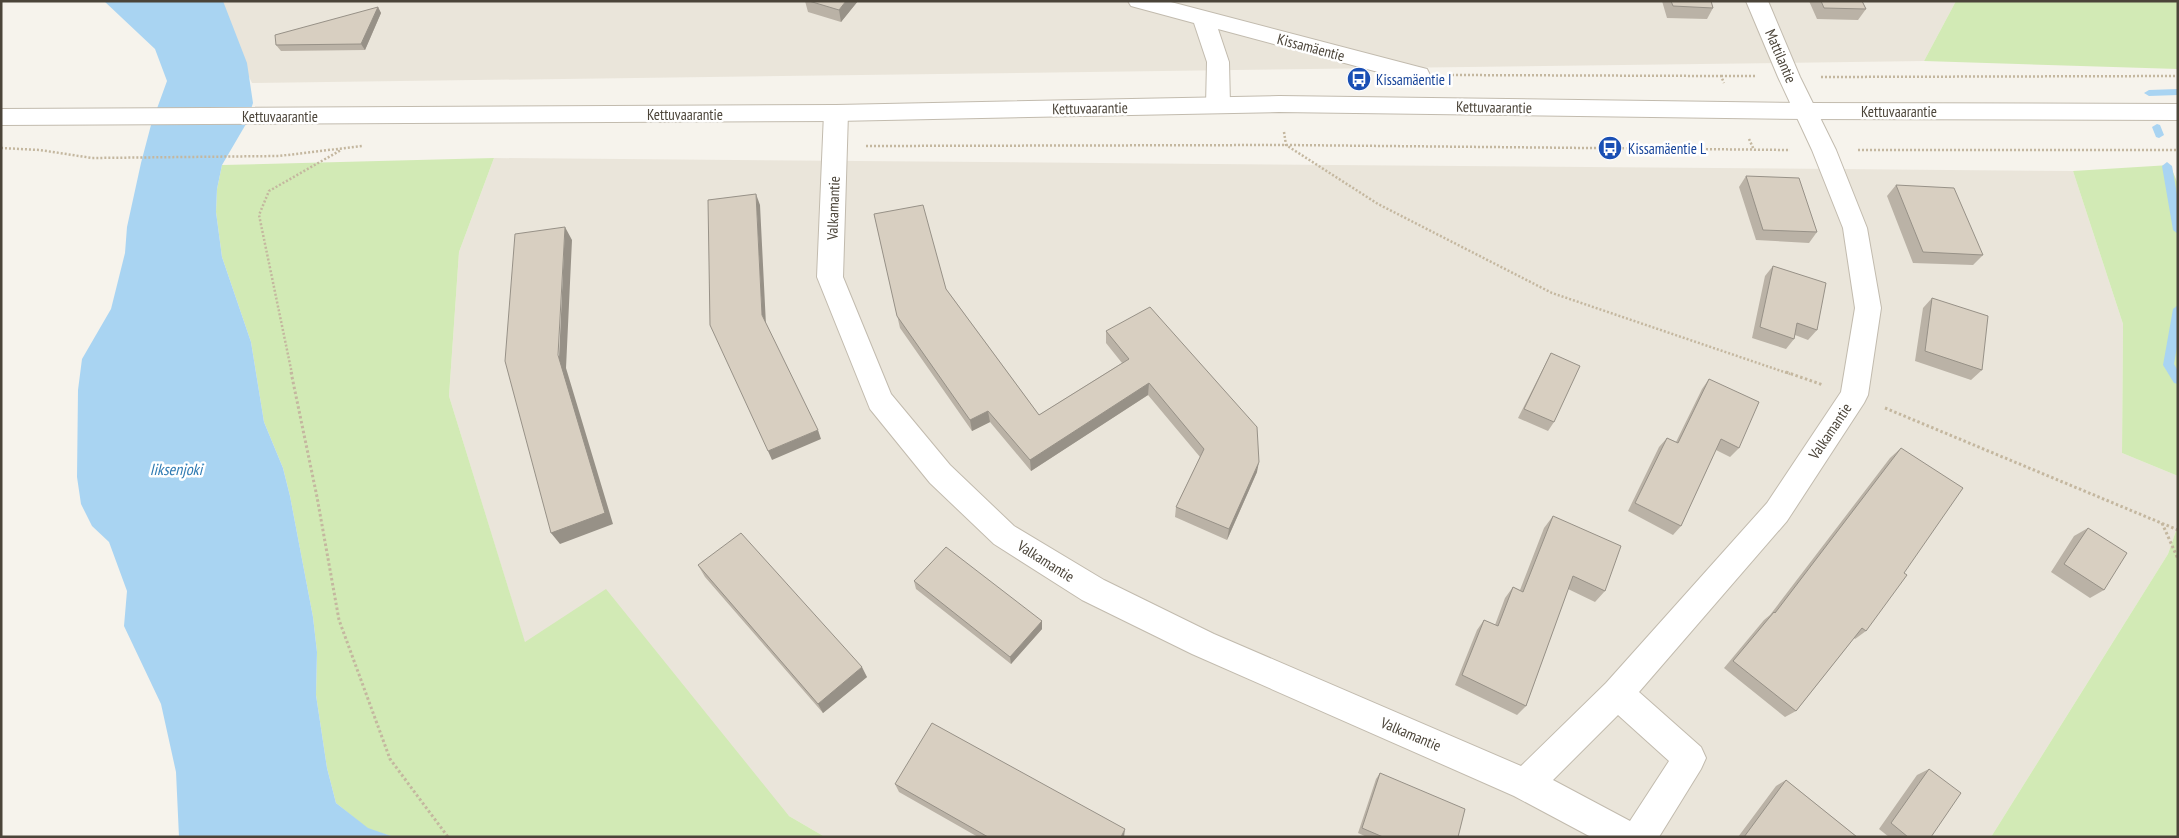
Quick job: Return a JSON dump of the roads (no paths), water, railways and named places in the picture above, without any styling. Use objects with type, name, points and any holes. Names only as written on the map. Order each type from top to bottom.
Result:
[{"type":"street","name":"Kissamäentie","points":[[1139,1],[1420,75]]},
{"type":"street","name":"Mattilantie","points":[[1758,1],[1789,76],[1806,111]]},
{"type":"street","points":[[1202,18],[1218,62],[1218,105]]},
{"type":"street","name":"Kettuvaarantie","points":[[1,117],[836,113],[1279,104],[1806,111],[2178,112]]},
{"type":"street","name":"Valkamantie","points":[[1526,784],[1617,694],[1777,512],[1854,396],[1868,308],[1855,228],[1824,150],[1806,111]]},
{"type":"street","name":"Valkamantie","points":[[836,113],[830,277],[880,401],[940,474],[997,528],[1093,590],[1203,644],[1526,784],[1625,837]]},
{"type":"street","points":[[1617,694],[1690,758],[1639,837]]},
{"type":"water","name":"Iiksenjoki","points":[[104,1],[223,1],[247,63],[253,103],[246,124],[222,165],[217,189],[216,212],[222,257],[251,342],[264,422],[283,468],[290,496],[313,617],[317,652],[316,695],[327,768],[336,803],[368,828],[394,837],[179,837],[176,772],[161,704],[124,626],[127,591],[109,542],[92,526],[81,504],[77,477],[78,390],[82,359],[111,309],[125,253],[127,227],[141,163],[151,125],[167,81],[155,49]]},
{"type":"waterway","points":[[2149,93],[2178,92]]},
{"type":"waterway","points":[[2157,127],[2159,135]]},
{"type":"waterway","points":[[2167,166],[2178,230]]},
{"type":"waterway","points":[[2178,309],[2168,365],[2178,380]]},
{"type":"place","name":"Kissamäentie I","points":[[1359,79]]},
{"type":"place","name":"Kissamäentie L","points":[[1610,148]]}]
